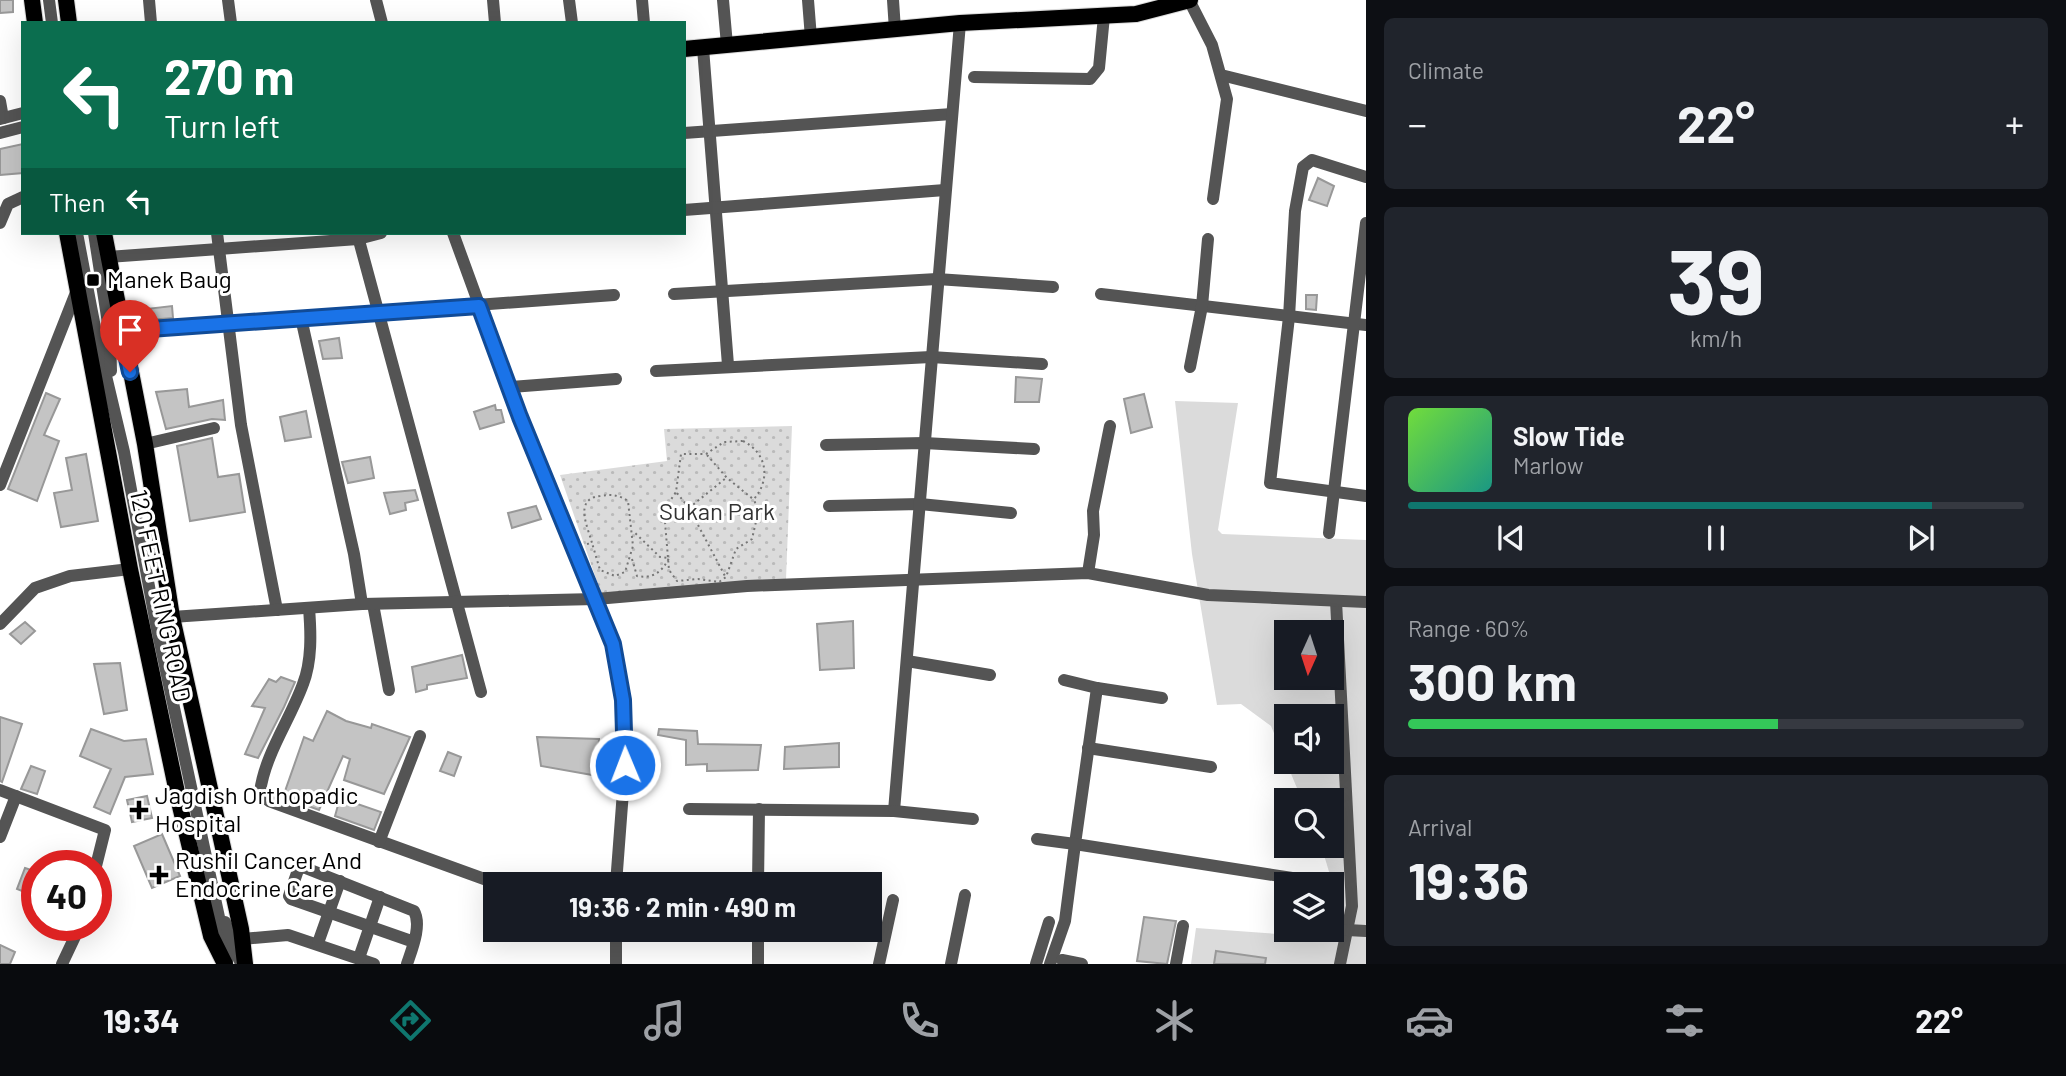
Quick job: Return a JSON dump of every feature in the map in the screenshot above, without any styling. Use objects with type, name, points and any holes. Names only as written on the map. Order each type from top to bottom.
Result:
[{"type":"main road","points":[[32,0],[35,21]]},
{"type":"main road","points":[[66,0],[69,21]]},
{"type":"main road","points":[[686,50],[960,23],[1104,16],[1189,0]]},
{"type":"main road","name":"120 FEET RING ROAD","points":[[66,235],[130,569],[211,936],[227,964]]},
{"type":"main road","name":"120 FEET RING ROAD","points":[[104,235],[145,444],[172,617],[242,939],[243,964]]},
{"type":"street","points":[[49,0],[52,21]]},
{"type":"street","points":[[149,0],[151,21]]},
{"type":"street","points":[[228,0],[231,21]]},
{"type":"street","points":[[376,0],[381,21]]},
{"type":"street","points":[[493,0],[495,21]]},
{"type":"street","points":[[569,0],[572,21]]},
{"type":"street","points":[[642,0],[644,21]]},
{"type":"street","points":[[723,0],[727,45]]},
{"type":"street","points":[[807,0],[811,38]]},
{"type":"street","points":[[893,0],[895,30]]},
{"type":"street","points":[[1189,0],[1212,45],[1227,99],[1213,198]]},
{"type":"street","points":[[974,77],[1090,79],[1098,68],[1104,16]]},
{"type":"street","points":[[894,811],[960,23]]},
{"type":"street","points":[[703,48],[728,365]]},
{"type":"street","points":[[1221,75],[1366,111]]},
{"type":"street","points":[[0,102],[2,119],[21,114]]},
{"type":"street","points":[[686,133],[952,114]]},
{"type":"street","points":[[0,133],[21,128]]},
{"type":"street","points":[[1366,177],[1312,160],[1303,167],[1295,211],[1289,317],[1270,483],[1366,496]]},
{"type":"street","points":[[686,210],[945,190]]},
{"type":"street","points":[[0,223],[8,204],[21,198]]},
{"type":"street","points":[[1329,533],[1360,325],[1366,223]]},
{"type":"street","points":[[78,235],[97,338],[113,397],[153,612],[227,964]]},
{"type":"street","points":[[94,235],[110,336],[113,397]]},
{"type":"street","points":[[217,235],[226,323],[241,425],[277,610]]},
{"type":"street","points":[[454,235],[479,306],[613,644],[623,700],[625,765],[617,872]]},
{"type":"street","points":[[108,257],[358,236],[481,692]]},
{"type":"street","points":[[1189,367],[1202,306],[1209,239]]},
{"type":"street","points":[[674,294],[722,289],[937,279],[1053,287]]},
{"type":"street","points":[[0,485],[77,290]]},
{"type":"street","points":[[121,331],[614,295]]},
{"type":"street","points":[[1101,295],[1360,325]]},
{"type":"street","points":[[301,318],[354,554],[389,690]]},
{"type":"street","points":[[656,371],[728,365],[931,357],[1042,363]]},
{"type":"street","points":[[511,387],[616,379]]},
{"type":"street","points":[[1088,573],[1094,534],[1093,511],[1110,426]]},
{"type":"street","points":[[145,444],[214,428]]},
{"type":"street","points":[[826,444],[925,443],[1034,449]]},
{"type":"street","points":[[829,506],[920,504],[1011,513]]},
{"type":"street","points":[[0,624],[35,588],[70,576],[130,569]]},
{"type":"street","points":[[172,617],[368,604],[596,598],[747,586],[1088,573],[1208,595],[1366,602]]},
{"type":"street","points":[[1336,601],[1352,906],[1340,964]]},
{"type":"street","points":[[309,608],[309,654],[304,682],[270,757],[260,792],[269,801],[483,879]]},
{"type":"street","points":[[907,662],[990,675]]},
{"type":"street","points":[[1064,680],[1162,698]]},
{"type":"street","points":[[1082,964],[1056,962],[1065,921],[1097,688]]},
{"type":"street","points":[[380,842],[421,736]]},
{"type":"street","points":[[1088,748],[1210,767]]},
{"type":"street","points":[[0,790],[106,830],[100,850]]},
{"type":"street","points":[[0,837],[16,796]]},
{"type":"street","points":[[689,809],[894,811],[973,819]]},
{"type":"street","points":[[758,872],[759,809]]},
{"type":"street","points":[[1037,839],[1274,875]]},
{"type":"street","points":[[407,964],[414,942],[417,914],[303,866],[298,870],[289,898],[414,942]]},
{"type":"street","points":[[1351,879],[1366,880]]},
{"type":"street","points":[[318,943],[340,881]]},
{"type":"street","points":[[213,888],[243,964]]},
{"type":"street","points":[[951,964],[965,895]]},
{"type":"street","points":[[359,958],[380,897]]},
{"type":"street","points":[[879,964],[893,900]]},
{"type":"street","points":[[1035,964],[1049,922]]},
{"type":"street","points":[[1176,964],[1183,926]]},
{"type":"street","points":[[1347,930],[1366,932]]},
{"type":"street","points":[[242,939],[288,935],[374,964]]},
{"type":"street","points":[[62,964],[73,941]]},
{"type":"street","points":[[616,942],[617,964]]},
{"type":"street","points":[[758,942],[758,964]]},
{"type":"path","points":[[706,454],[727,478],[754,499],[758,513],[752,540],[736,549],[726,577],[719,582],[698,579],[677,581],[669,570],[664,510],[677,492],[681,454],[706,454],[724,442],[743,441],[753,446],[763,461],[765,479],[754,499]]},
{"type":"path","points":[[689,508],[727,478]]},
{"type":"path","points":[[677,492],[689,508],[727,583]]},
{"type":"path","points":[[632,558],[625,572],[615,576],[600,570],[584,511],[590,498],[610,495],[621,496],[628,501],[632,558],[637,576],[647,578],[663,571],[669,558]]},
{"type":"path","points":[[632,530],[660,557],[669,558]]},
{"type":"path","points":[[586,544],[592,543]]},
{"type":"green space","points":[[1175,401],[1238,403],[1218,530],[1222,534],[1366,540],[1366,964],[1191,964],[1196,928],[1274,934],[1274,942],[1344,942],[1344,872],[1329,872],[1325,858],[1344,858],[1344,788],[1297,788],[1291,774],[1344,774],[1344,704],[1274,704],[1274,733],[1271,726],[1241,704],[1217,705],[1192,554]]},
{"type":"green space","name":"Sukan Park","points":[[792,426],[786,579],[601,593],[560,475],[667,461],[664,429]]},
{"type":"building","points":[[0,0],[13,0],[13,12],[0,13]]},
{"type":"building","points":[[21,144],[21,173],[0,175],[0,149]]},
{"type":"building","points":[[1318,178],[1334,186],[1327,206],[1309,200]]},
{"type":"building","points":[[1306,295],[1317,295],[1316,310],[1306,309]]},
{"type":"building","points":[[172,306],[173,318],[148,320],[146,309]]},
{"type":"building","points":[[339,338],[342,358],[323,359],[319,341]]},
{"type":"building","points":[[1016,377],[1042,379],[1039,402],[1015,402]]},
{"type":"building","points":[[187,389],[189,407],[223,400],[225,420],[212,419],[166,429],[156,392]]},
{"type":"building","points":[[46,393],[60,399],[44,435],[59,441],[37,501],[8,489]]},
{"type":"building","points":[[1144,394],[1152,427],[1131,433],[1124,399]]},
{"type":"building","points":[[495,405],[496,410],[501,410],[504,422],[480,429],[474,412]]},
{"type":"building","points":[[306,411],[311,437],[285,441],[280,417]]},
{"type":"building","points":[[212,438],[218,477],[239,474],[245,512],[190,521],[177,446]]},
{"type":"building","points":[[86,454],[98,521],[61,527],[54,493],[72,490],[66,458]]},
{"type":"building","points":[[370,457],[374,478],[348,483],[342,462]]},
{"type":"building","points":[[415,490],[418,500],[405,503],[406,510],[390,514],[384,493]]},
{"type":"building","points":[[536,506],[541,519],[512,528],[508,513]]},
{"type":"building","points":[[853,621],[854,668],[820,670],[817,624]]},
{"type":"building","points":[[25,622],[35,631],[21,644],[10,634]]},
{"type":"building","points":[[462,655],[467,678],[427,685],[427,689],[416,692],[412,667]]},
{"type":"building","points":[[120,663],[127,710],[104,714],[94,664]]},
{"type":"building","points":[[281,677],[295,682],[284,707],[258,758],[245,754],[265,708],[252,706],[269,679],[276,682]]},
{"type":"building","points":[[327,711],[346,721],[371,728],[372,724],[410,737],[384,794],[344,780],[350,759],[343,756],[319,810],[283,797],[304,737],[313,741]]},
{"type":"building","points":[[0,717],[22,724],[2,782],[0,781]]},
{"type":"building","points":[[91,729],[124,741],[146,739],[153,774],[125,777],[110,814],[94,807],[111,769],[80,756]]},
{"type":"building","points":[[659,729],[697,731],[698,744],[761,745],[758,770],[707,771],[707,764],[686,765],[686,740],[658,735]]},
{"type":"building","points":[[537,737],[599,739],[598,776],[541,766]]},
{"type":"building","points":[[839,743],[839,767],[784,769],[785,747]]},
{"type":"building","points":[[448,752],[461,757],[454,776],[440,771]]},
{"type":"building","points":[[31,766],[45,771],[37,794],[21,789]]},
{"type":"building","points":[[147,796],[152,818],[132,822],[127,800]]},
{"type":"building","points":[[340,798],[381,812],[374,830],[335,816]]},
{"type":"building","points":[[162,834],[180,876],[152,888],[134,846]]},
{"type":"building","points":[[1144,917],[1176,921],[1167,964],[1137,961]]},
{"type":"building","points":[[0,945],[15,952],[10,964],[0,964]]},
{"type":"building","points":[[1216,951],[1266,958],[1265,964],[1214,964]]},
{"type":"place","name":"Manek Baug","points":[[93,280]]},
{"type":"place","name":"Jagdish Orthopadic Hospital","points":[[139,810]]},
{"type":"place","name":"Rushil Cancer And Endocrine Care","points":[[159,875]]},
{"type":"route","points":[[130,372],[121,331],[479,306],[520,417],[613,644],[623,700],[625,765]]}]
